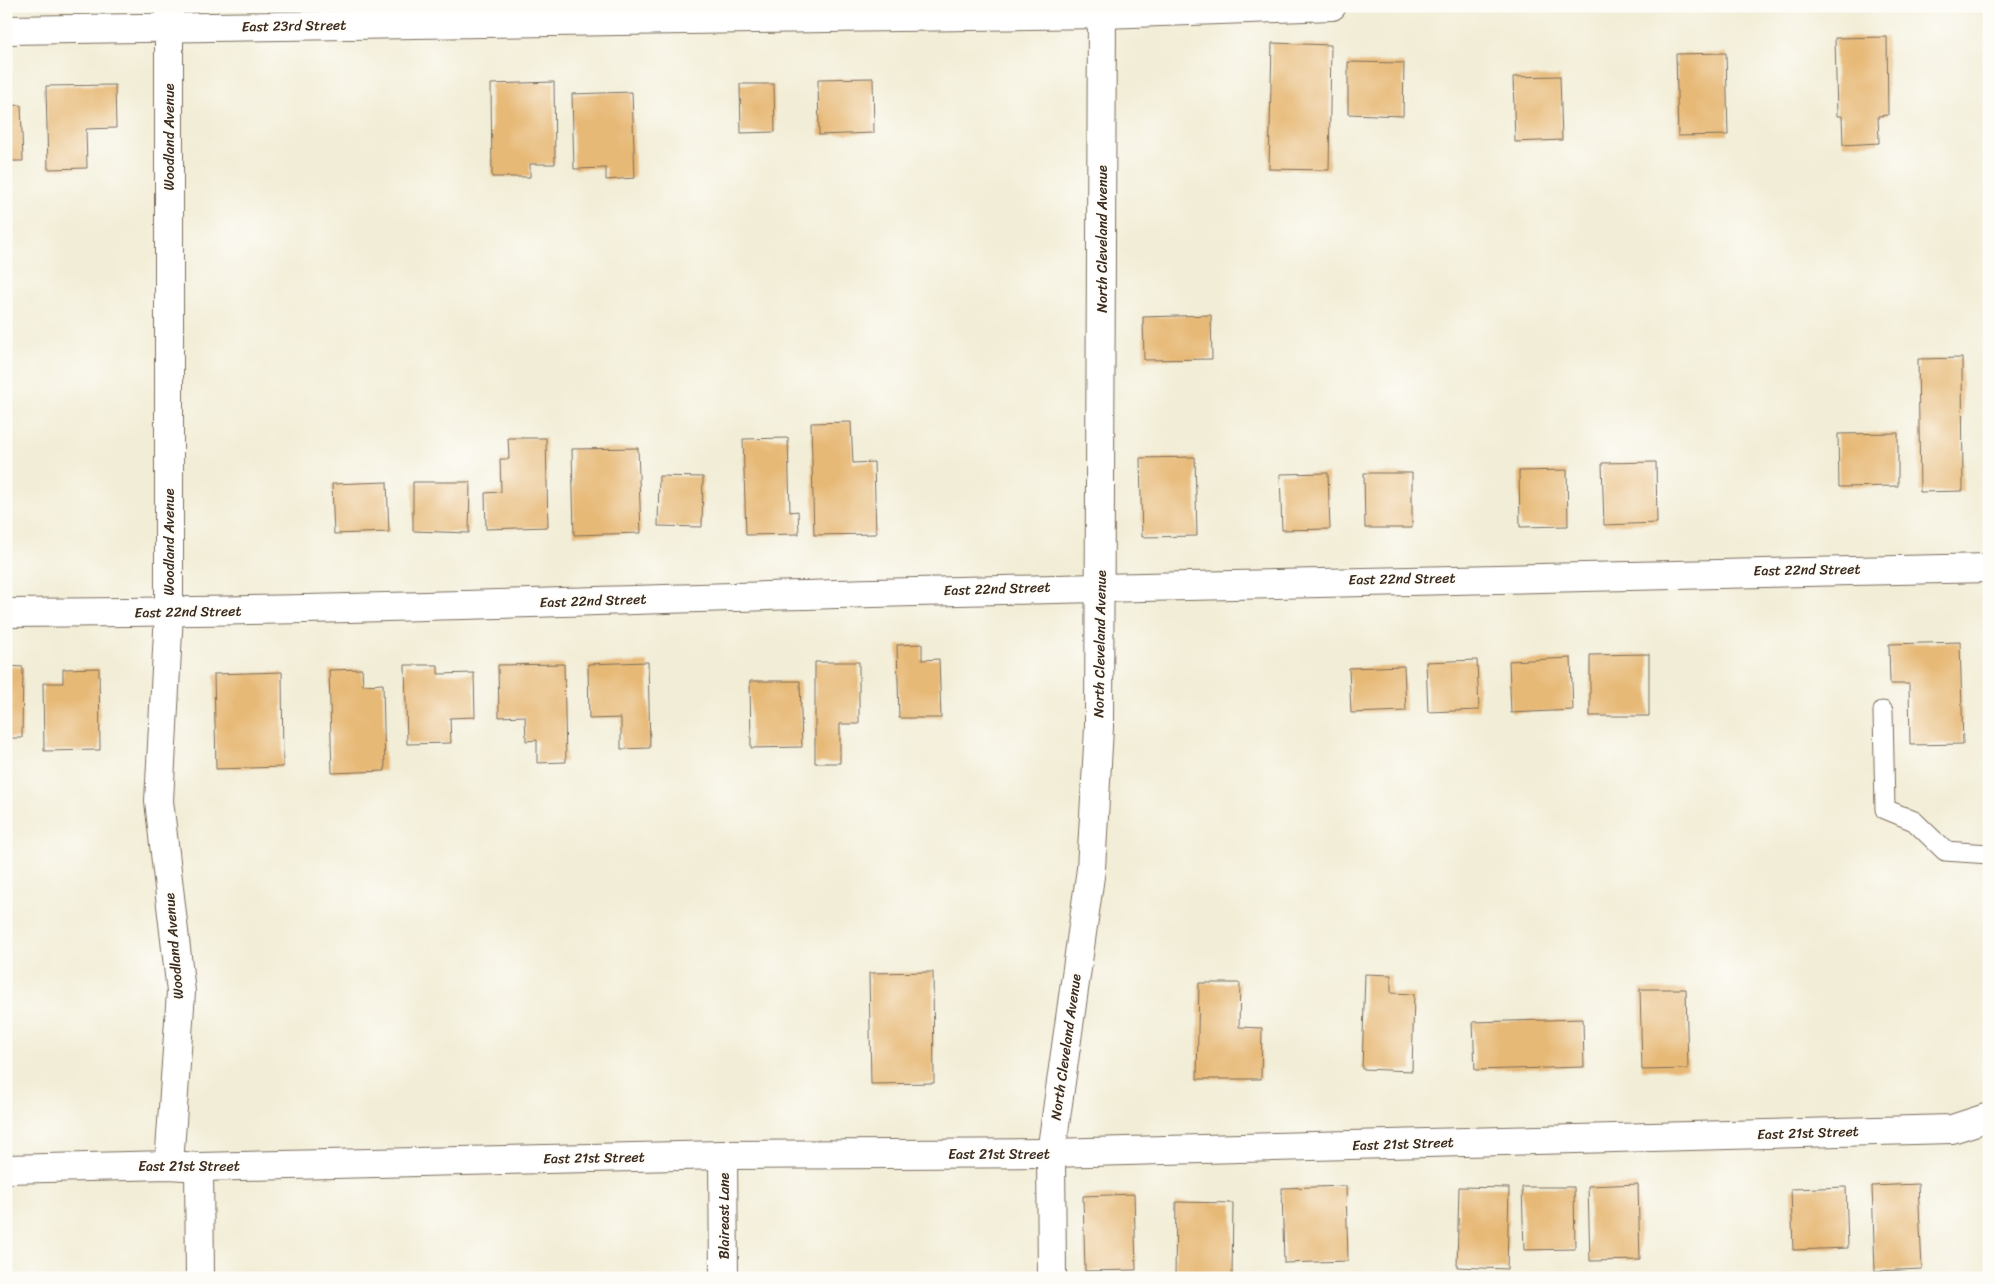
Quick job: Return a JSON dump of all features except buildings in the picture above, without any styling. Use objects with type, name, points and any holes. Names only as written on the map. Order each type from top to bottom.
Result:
[{"type":"street","name":"East 23rd Street","points":[[6,30],[168,17],[1102,10],[1332,6]]},
{"type":"street","name":"North Cleveland Avenue","points":[[1052,1278],[1051,1154],[1091,869],[1099,728],[1102,10]]},
{"type":"street","name":"Woodland Avenue","points":[[168,17],[168,613],[159,801],[180,992],[169,1165]]},
{"type":"street","name":"East 22nd Street","points":[[6,613],[168,613],[1661,572],[1989,568]]},
{"type":"street","name":"East 21st Street","points":[[6,1169],[723,1155],[1051,1154],[1952,1129],[1989,1117]]},
{"type":"street","name":"Blaireast Lane","points":[[723,1155],[724,1278]]},
{"type":"street","points":[[199,1166],[200,1278]]},
{"type":"lane","points":[[1883,711],[1884,810],[1914,821],[1945,851],[1989,854]]}]
